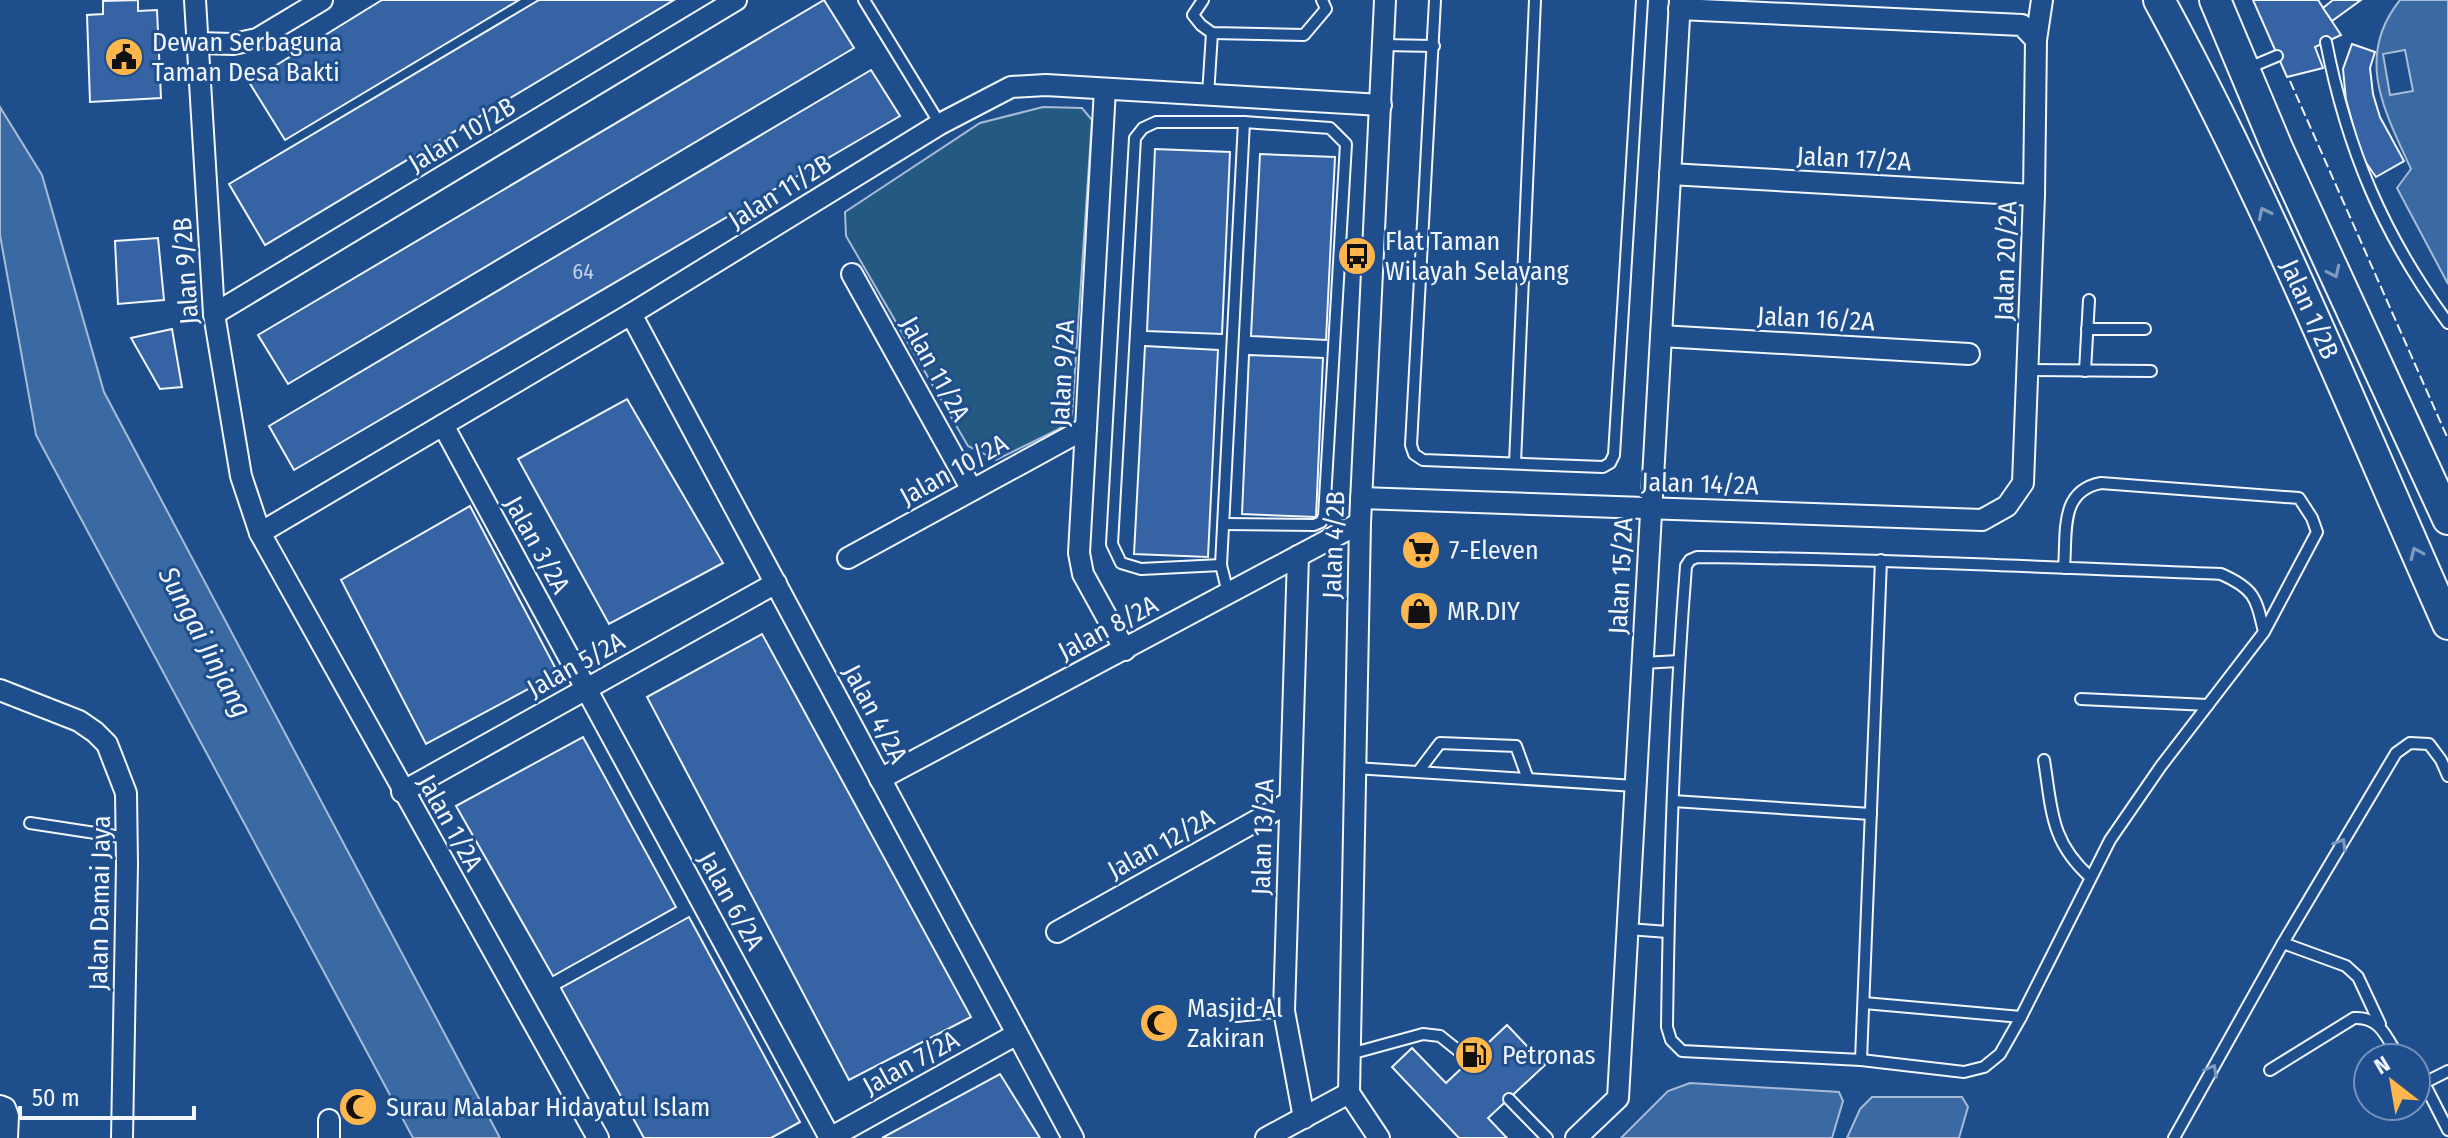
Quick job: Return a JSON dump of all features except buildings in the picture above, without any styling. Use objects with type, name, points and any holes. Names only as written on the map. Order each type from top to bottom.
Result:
[{"type":"street","name":"Jalan 9/2B","points":[[195,0],[214,314],[241,476],[260,533]]},
{"type":"street","points":[[198,43],[233,44],[257,39],[322,0]]},
{"type":"street","name":"Jalan 10/2B","points":[[214,314],[736,0]]},
{"type":"street","name":"Jalan 4/2B","points":[[1349,1093],[1360,523],[1385,0]]},
{"type":"street","name":"Jalan 20/2A","points":[[2023,483],[2034,195],[2036,40],[2042,0]]},
{"type":"street","name":"Jalan 1/2B","points":[[2159,0],[2275,236],[2448,624]]},
{"type":"street","name":"Jalan 1/2B","points":[[2215,0],[2278,150],[2448,519]]},
{"type":"street","points":[[1679,4],[2022,25],[2036,40]]},
{"type":"street","name":"Jalan 15/2A","points":[[1576,1138],[1618,1098],[1679,4]]},
{"type":"street","name":"Jalan 11/2B","points":[[260,533],[631,314],[940,124],[1011,87],[1046,85],[1381,105]]},
{"type":"street","name":"Jalan 9/2A","points":[[1105,89],[1079,553],[1083,574],[1125,650]]},
{"type":"street","name":"Jalan 17/2A","points":[[1670,174],[2034,195]]},
{"type":"street","name":"Jalan 11/2A","points":[[852,274],[972,490]]},
{"type":"street","name":"Jalan 4/2A","points":[[631,314],[1073,1138]]},
{"type":"street","name":"Jalan 16/2A","points":[[1661,336],[1969,354]]},
{"type":"street","name":"Jalan 3/2A","points":[[443,425],[586,689]]},
{"type":"street","name":"Jalan 10/2A","points":[[848,558],[1086,428]]},
{"type":"street","name":"Jalan 14/2A","points":[[1361,498],[1982,520],[2007,506],[2023,483]]},
{"type":"street","name":"Jalan 8/2A","points":[[880,779],[1360,523]]},
{"type":"street","name":"Jalan 1/2A","points":[[260,533],[598,1138]]},
{"type":"street","name":"Jalan 13/2A","points":[[1298,556],[1284,1011],[1304,1118]]},
{"type":"street","name":"Jalan 5/2A","points":[[402,792],[776,583]]},
{"type":"street","name":"Jalan 6/2A","points":[[586,689],[830,1138]]},
{"type":"street","name":"Jalan Damai Jaya","points":[[0,690],[79,721],[107,744],[126,793],[128,838],[122,1138]]},
{"type":"street","name":"Jalan 12/2A","points":[[1057,932],[1290,802]]},
{"type":"street","name":"Jalan 7/2A","points":[[830,1138],[1017,1034]]},
{"type":"street","points":[[1266,1138],[1349,1093],[1379,1138]]},
{"type":"street","points":[[0,1106],[5,1108],[8,1116],[7,1138]]},
{"type":"lane","points":[[864,0],[940,124]]},
{"type":"lane","points":[[1203,0],[1193,15],[1212,33],[1304,35],[1326,9],[1322,0]]},
{"type":"lane","points":[[1435,0],[1411,445],[1414,454],[1423,460],[1603,467],[1610,463],[1614,455],[1642,0]]},
{"type":"lane","points":[[1515,463],[1535,0]]},
{"type":"lane","points":[[1208,95],[1212,33]]},
{"type":"lane","points":[[2326,42],[2342,114],[2370,193],[2403,253],[2448,323]]},
{"type":"lane","points":[[1383,45],[1434,46]]},
{"type":"lane","points":[[2244,70],[2277,56]]},
{"type":"lane","points":[[1221,565],[1141,569],[1121,563],[1112,544],[1135,138],[1143,128],[1156,122],[1244,122],[1330,128],[1346,144],[1346,171],[1324,516],[1321,522],[1314,525],[1225,524]]},
{"type":"lane","points":[[1228,593],[1221,565],[1244,122]]},
{"type":"lane","points":[[2085,371],[2089,300]]},
{"type":"lane","points":[[2087,329],[2145,329]]},
{"type":"lane","points":[[2027,370],[2151,371]]},
{"type":"lane","points":[[2064,568],[2070,502],[2085,486],[2101,483],[2299,498],[2317,532],[2264,632],[2161,766],[2119,827],[2090,877],[2000,1054],[1984,1067],[1964,1072],[1861,1060],[1682,1051],[1671,1040],[1667,1027],[1668,932],[1679,661],[1686,566],[1690,560],[1697,557],[1881,560],[2064,568],[2221,574],[2241,583],[2257,601],[2264,632]]},
{"type":"lane","points":[[1861,1060],[1881,560]]},
{"type":"lane","points":[[1642,663],[1679,661]]},
{"type":"lane","points":[[2081,699],[2208,705]]},
{"type":"lane","points":[[1418,772],[1440,743],[1516,746],[1528,779]]},
{"type":"lane","points":[[2174,1138],[2283,943],[2396,753],[2410,743],[2429,744],[2448,776]]},
{"type":"lane","points":[[2044,760],[2061,845],[2090,877]]},
{"type":"lane","points":[[1355,768],[1635,786]]},
{"type":"lane","points":[[1673,801],[1871,814]]},
{"type":"lane","points":[[30,823],[128,838]]},
{"type":"lane","points":[[1628,929],[1668,932]]},
{"type":"lane","points":[[2283,943],[2346,966],[2358,977],[2390,1042]]},
{"type":"lane","points":[[1864,1003],[2021,1017]]},
{"type":"lane","points":[[1237,1016],[1284,1011]]},
{"type":"lane","points":[[2270,1070],[2354,1018],[2366,1017],[2380,1024]]},
{"type":"lane","points":[[1350,1054],[1423,1034],[1440,1036],[1470,1060]]},
{"type":"lane","points":[[1509,1099],[1547,1138]]},
{"type":"lane","points":[[2432,1103],[2448,1130]]},
{"type":"shaded area","points":[[1043,107],[1082,108],[1092,120],[1072,415],[1059,429],[996,460],[968,446],[846,236],[845,212],[980,123]]},
{"type":"water","points":[[2400,0],[2448,0],[2448,284],[2397,188],[2411,169],[2392,127],[2378,84],[2376,63],[2379,42],[2386,21]]},
{"type":"water","name":"Sungai Jinjang","points":[[0,107],[42,175],[104,392],[500,1138],[413,1138],[36,435],[0,235]]},
{"type":"water","points":[[1690,1083],[1839,1092],[1843,1101],[1832,1138],[1621,1138],[1668,1091]]},
{"type":"water","points":[[1872,1097],[1962,1097],[1968,1107],[1959,1138],[1847,1138],[1860,1109]]},
{"type":"pier","points":[[2405,50],[2413,91],[2390,95],[2383,54]]},
{"type":"fence","points":[[2290,81],[2448,439]]},
{"type":"place","name":"Dewan Serbaguna Taman Desa Bakti","points":[[124,57]]},
{"type":"place","name":"Flat Taman Wilayah Selayang","points":[[1357,256]]},
{"type":"place","name":"7-Eleven","points":[[1421,550]]},
{"type":"place","name":"MR.DIY","points":[[1419,611]]},
{"type":"place","name":"Masjid Al Zakiran","points":[[1159,1023]]},
{"type":"place","name":"Petronas","points":[[1474,1055]]},
{"type":"place","name":"Surau Malabar Hidayatul Islam","points":[[358,1107]]}]
